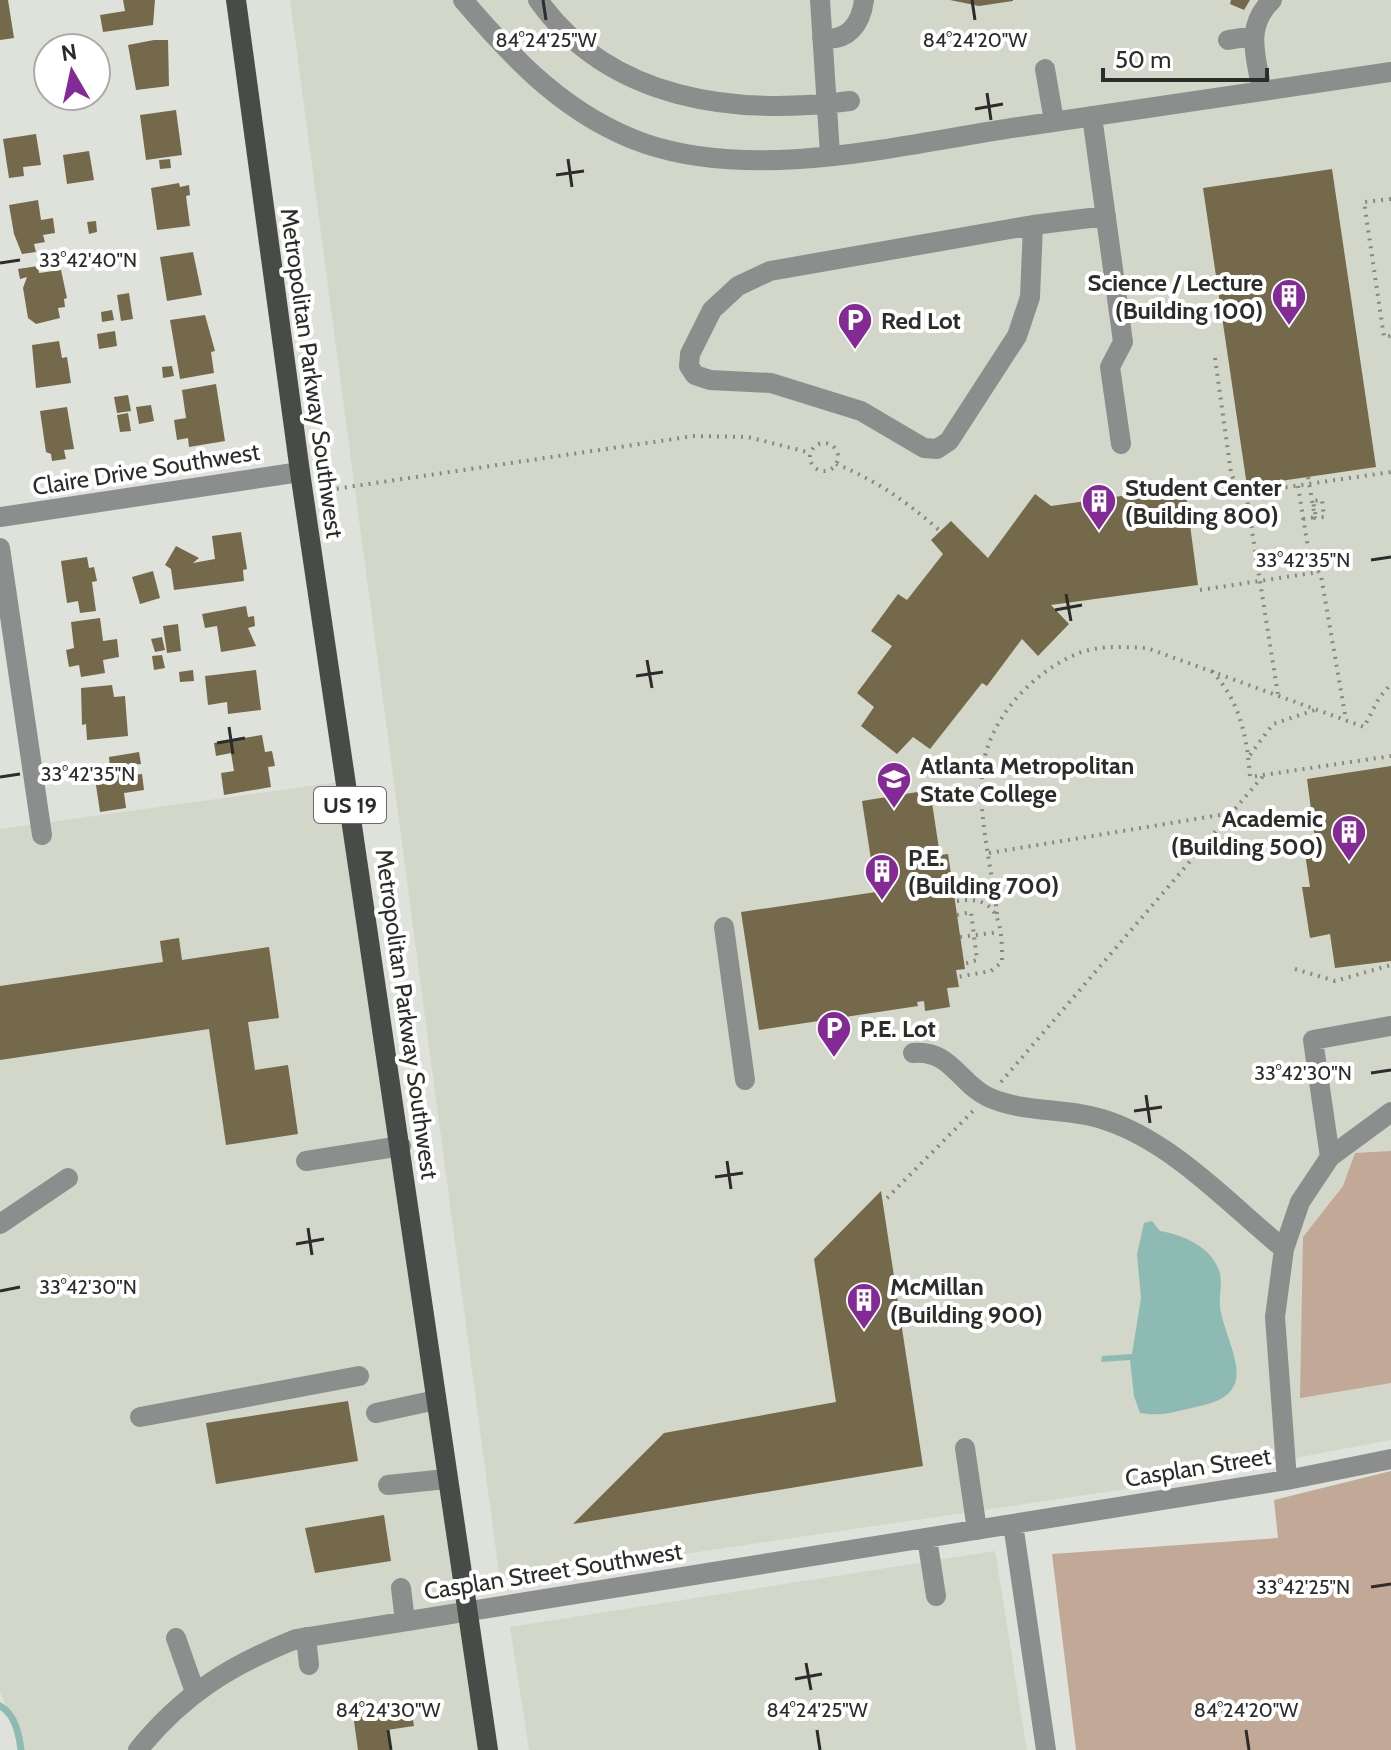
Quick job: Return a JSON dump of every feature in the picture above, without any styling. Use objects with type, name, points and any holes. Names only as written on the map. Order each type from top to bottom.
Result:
[{"type":"main road","name":"Metropolitan Parkway Southwest","points":[[236,0],[303,494],[488,1750]]},
{"type":"street","points":[[463,0],[503,47],[548,90],[613,130],[683,154],[724,159],[830,154],[1391,72]]},
{"type":"street","points":[[538,0],[548,15],[601,63],[676,96],[770,108],[850,101]]},
{"type":"street","points":[[820,0],[830,154]]},
{"type":"street","points":[[822,38],[834,40],[852,31],[861,19],[864,0]]},
{"type":"street","points":[[1262,91],[1253,36],[1258,13],[1272,0]]},
{"type":"street","points":[[1228,40],[1253,36]]},
{"type":"street","points":[[1045,69],[1054,121]]},
{"type":"street","points":[[1092,116],[1123,342],[1110,367],[1121,444]]},
{"type":"street","points":[[1033,225],[1030,297],[1017,336],[949,441],[937,449],[924,448],[861,411],[771,383],[710,380],[695,375],[689,366],[690,354],[712,310],[738,286],[770,271],[1033,225],[1106,216]]},
{"type":"street","name":"Claire Drive Southwest","points":[[0,517],[300,472]]},
{"type":"street","points":[[0,548],[42,835]]},
{"type":"street","points":[[724,927],[745,1080]]},
{"type":"street","points":[[1330,1157],[1313,1040],[1390,1026]]},
{"type":"street","points":[[913,1053],[926,1051],[947,1061],[987,1096],[1021,1106],[1105,1120],[1134,1132],[1173,1158],[1284,1249]]},
{"type":"street","points":[[1287,1480],[1275,1317],[1284,1249],[1300,1202],[1330,1157],[1391,1112]]},
{"type":"street","points":[[306,1161],[401,1146]]},
{"type":"street","points":[[0,1224],[68,1178]]},
{"type":"street","points":[[140,1417],[359,1376]]},
{"type":"street","points":[[376,1413],[436,1400]]},
{"type":"street","points":[[965,1448],[977,1530]]},
{"type":"street","name":"Casplan Street","points":[[1013,1524],[1287,1480],[1391,1459]]},
{"type":"street","points":[[388,1485],[446,1479]]},
{"type":"street","points":[[1013,1524],[1046,1750]]},
{"type":"street","name":"Casplan Street Southwest","points":[[138,1750],[195,1692],[243,1660],[306,1637],[1013,1524]]},
{"type":"street","points":[[927,1538],[936,1596]]},
{"type":"street","points":[[401,1588],[405,1621]]},
{"type":"street","points":[[306,1637],[309,1665]]},
{"type":"street","points":[[176,1638],[195,1692]]},
{"type":"path","points":[[1391,199],[1364,202],[1384,337],[1391,336]]},
{"type":"path","points":[[1215,358],[1231,473],[1237,488],[1246,493],[1391,472]]},
{"type":"path","points":[[303,494],[694,436],[748,437],[811,453]]},
{"type":"path","points":[[829,444],[838,455],[836,464],[829,470],[820,470],[811,461],[816,445],[829,444]]},
{"type":"path","points":[[836,464],[888,489],[939,530]]},
{"type":"path","points":[[1303,519],[1316,517],[1313,501],[1322,500],[1324,517],[1315,518],[1313,504],[1308,477]]},
{"type":"path","points":[[1298,486],[1309,554],[1319,572],[1346,720]]},
{"type":"path","points":[[1246,493],[1278,695]]},
{"type":"path","points":[[1200,590],[1319,572]]},
{"type":"path","points":[[957,977],[991,971],[1002,962],[981,797],[982,769],[992,739],[1008,708],[1030,684],[1081,652],[1115,647],[1147,648],[1364,727],[1379,698],[1391,684]]},
{"type":"path","points":[[1210,670],[1227,688],[1241,718],[1250,777],[1391,756]]},
{"type":"path","points":[[1249,757],[1273,724],[1317,709]]},
{"type":"path","points":[[887,1198],[987,1096],[1264,775]]},
{"type":"path","points":[[989,853],[1232,813]]},
{"type":"path","points":[[957,901],[977,899],[991,905],[997,914]]},
{"type":"path","points":[[957,915],[971,912],[977,960],[964,964]]},
{"type":"path","points":[[960,937],[999,932]]},
{"type":"path","points":[[1295,969],[1335,981],[1391,965]]},
{"type":"shaded area","name":"Atlanta Metropolitan State College","points":[[290,0],[1391,0],[1391,1440],[1147,1486],[500,1581]]},
{"type":"shaded area","points":[[353,780],[487,1750],[22,1750],[0,1691],[0,829]]},
{"type":"shaded area","points":[[1391,1151],[1391,1383],[1300,1398],[1303,1237],[1343,1186],[1355,1153]]},
{"type":"shaded area","points":[[1391,1471],[1391,1750],[1076,1750],[1052,1554],[1278,1538],[1274,1500]]},
{"type":"shaded area","points":[[995,1551],[1027,1750],[529,1750],[510,1627]]},
{"type":"water","points":[[1152,1221],[1160,1231],[1195,1243],[1215,1262],[1221,1279],[1223,1322],[1236,1367],[1236,1380],[1231,1391],[1219,1400],[1157,1414],[1140,1413],[1134,1396],[1130,1360],[1101,1362],[1102,1356],[1132,1354],[1141,1298],[1137,1254],[1144,1223]]},
{"type":"building","points":[[0,0],[8,0],[14,38],[0,40]]},
{"type":"building","points":[[123,0],[155,0],[153,25],[103,32],[100,15],[125,11]]},
{"type":"building","points":[[950,0],[1013,0],[1013,1],[979,6]]},
{"type":"building","points":[[1231,0],[1250,0],[1244,10],[1230,4]]},
{"type":"building","points":[[168,40],[169,86],[136,90],[128,45]]},
{"type":"building","points":[[176,110],[182,155],[146,160],[140,115]]},
{"type":"building","points":[[36,134],[41,165],[23,167],[24,176],[9,178],[3,139]]},
{"type":"building","points":[[89,151],[94,180],[67,184],[63,155]]},
{"type":"building","points":[[170,159],[171,168],[160,169],[159,160]]},
{"type":"building","name":"Science / Lecture (Building 100)","points":[[1332,169],[1376,467],[1247,486],[1203,188]]},
{"type":"building","points":[[179,183],[180,187],[189,185],[190,195],[186,196],[190,226],[157,230],[151,188]]},
{"type":"building","points":[[38,200],[41,220],[53,218],[55,233],[43,235],[45,242],[34,244],[36,252],[22,254],[14,234],[9,205]]},
{"type":"building","points":[[96,221],[97,232],[89,234],[87,222]]},
{"type":"building","points":[[193,252],[202,295],[167,301],[160,257]]},
{"type":"building","points":[[38,266],[39,273],[61,270],[67,298],[64,299],[65,307],[58,308],[60,318],[36,324],[28,318],[23,288],[27,277],[20,279],[18,269]]},
{"type":"building","points":[[129,293],[133,319],[121,321],[117,295]]},
{"type":"building","points":[[112,310],[114,320],[102,322],[101,312]]},
{"type":"building","points":[[205,315],[215,351],[211,352],[214,373],[180,379],[170,320]]},
{"type":"building","points":[[115,331],[117,346],[99,349],[97,334]]},
{"type":"building","points":[[59,341],[62,358],[67,357],[71,383],[36,388],[32,345]]},
{"type":"building","points":[[172,366],[174,376],[163,378],[162,367]]},
{"type":"building","points":[[216,384],[225,441],[189,447],[188,438],[177,440],[174,420],[186,418],[182,390]]},
{"type":"building","points":[[128,395],[131,411],[117,413],[114,397]]},
{"type":"building","points":[[151,405],[154,421],[139,424],[136,407]]},
{"type":"building","points":[[67,407],[74,449],[64,450],[66,459],[52,461],[51,454],[46,452],[40,411]]},
{"type":"building","points":[[128,413],[131,431],[120,432],[117,415]]},
{"type":"building","points":[[1185,487],[1198,585],[1051,605],[1069,624],[1038,656],[1022,639],[987,686],[982,683],[930,749],[913,737],[897,754],[861,726],[874,707],[857,693],[892,646],[871,631],[898,594],[907,600],[943,554],[931,540],[951,521],[988,558],[1035,494],[1051,506]]},
{"type":"building","points":[[241,532],[247,569],[243,570],[244,581],[174,590],[171,569],[165,565],[176,546],[199,558],[193,563],[215,559],[212,536]]},
{"type":"building","points":[[87,557],[89,568],[94,567],[97,581],[92,582],[96,611],[80,613],[78,601],[67,603],[61,561]]},
{"type":"building","points":[[153,571],[160,598],[140,604],[132,577]]},
{"type":"building","points":[[246,606],[248,617],[254,616],[255,626],[248,628],[256,646],[221,652],[217,626],[205,628],[202,614]]},
{"type":"building","points":[[100,618],[103,641],[117,639],[119,657],[103,660],[105,673],[81,677],[79,665],[69,667],[66,650],[74,648],[71,622]]},
{"type":"building","points":[[178,624],[181,651],[167,653],[163,626]]},
{"type":"building","points":[[162,637],[165,650],[155,652],[151,639]]},
{"type":"building","points":[[162,655],[165,668],[154,670],[152,656]]},
{"type":"building","points":[[193,670],[194,681],[180,682],[179,672]]},
{"type":"building","points":[[256,670],[261,710],[228,714],[227,702],[208,705],[205,676]]},
{"type":"building","points":[[112,685],[114,697],[125,696],[128,736],[87,740],[86,724],[82,725],[81,688]]},
{"type":"building","points":[[262,735],[265,752],[272,751],[275,766],[268,767],[271,787],[224,795],[221,773],[234,771],[231,753],[216,756],[214,743]]},
{"type":"building","points":[[139,752],[141,764],[131,765],[133,775],[142,774],[144,790],[124,793],[126,808],[100,812],[94,772],[110,769],[109,757]]},
{"type":"building","name":"Academic (Building 500)","points":[[1391,766],[1391,961],[1335,968],[1330,934],[1310,938],[1302,887],[1310,887],[1303,840],[1315,839],[1307,779]]},
{"type":"building","name":"P.E. (Building 700)","points":[[930,790],[940,855],[948,854],[965,969],[956,970],[959,987],[947,988],[950,1007],[925,1011],[924,1001],[917,1002],[918,1006],[759,1030],[741,912],[876,892],[862,801]]},
{"type":"building","points":[[179,938],[182,960],[269,947],[279,1018],[248,1022],[255,1070],[288,1065],[298,1134],[226,1145],[209,1029],[0,1060],[0,986],[163,962],[160,941]]},
{"type":"building","name":"McMillan (Building 900)","points":[[881,1191],[923,1466],[573,1524],[664,1433],[836,1402],[814,1259]]},
{"type":"building","points":[[348,1401],[358,1461],[216,1484],[206,1423]]},
{"type":"building","points":[[384,1515],[391,1561],[315,1573],[305,1528]]},
{"type":"building","points":[[411,1708],[414,1726],[387,1730],[390,1750],[358,1750],[353,1714]]},
{"type":"waterway","points":[[0,1706],[13,1719],[21,1750]]},
{"type":"place","name":"Science / Lecture (Building 100)","points":[[1289,327]]},
{"type":"place","name":"Red Lot","points":[[855,351]]},
{"type":"place","name":"Student Center (Building 800)","points":[[1099,532]]},
{"type":"place","name":"Atlanta Metropolitan State College","points":[[894,810]]},
{"type":"place","name":"Academic (Building 500)","points":[[1349,863]]},
{"type":"place","name":"P.E. (Building 700)","points":[[882,902]]},
{"type":"place","name":"P.E. Lot","points":[[834,1059]]},
{"type":"place","name":"McMillan (Building 900)","points":[[864,1331]]}]
